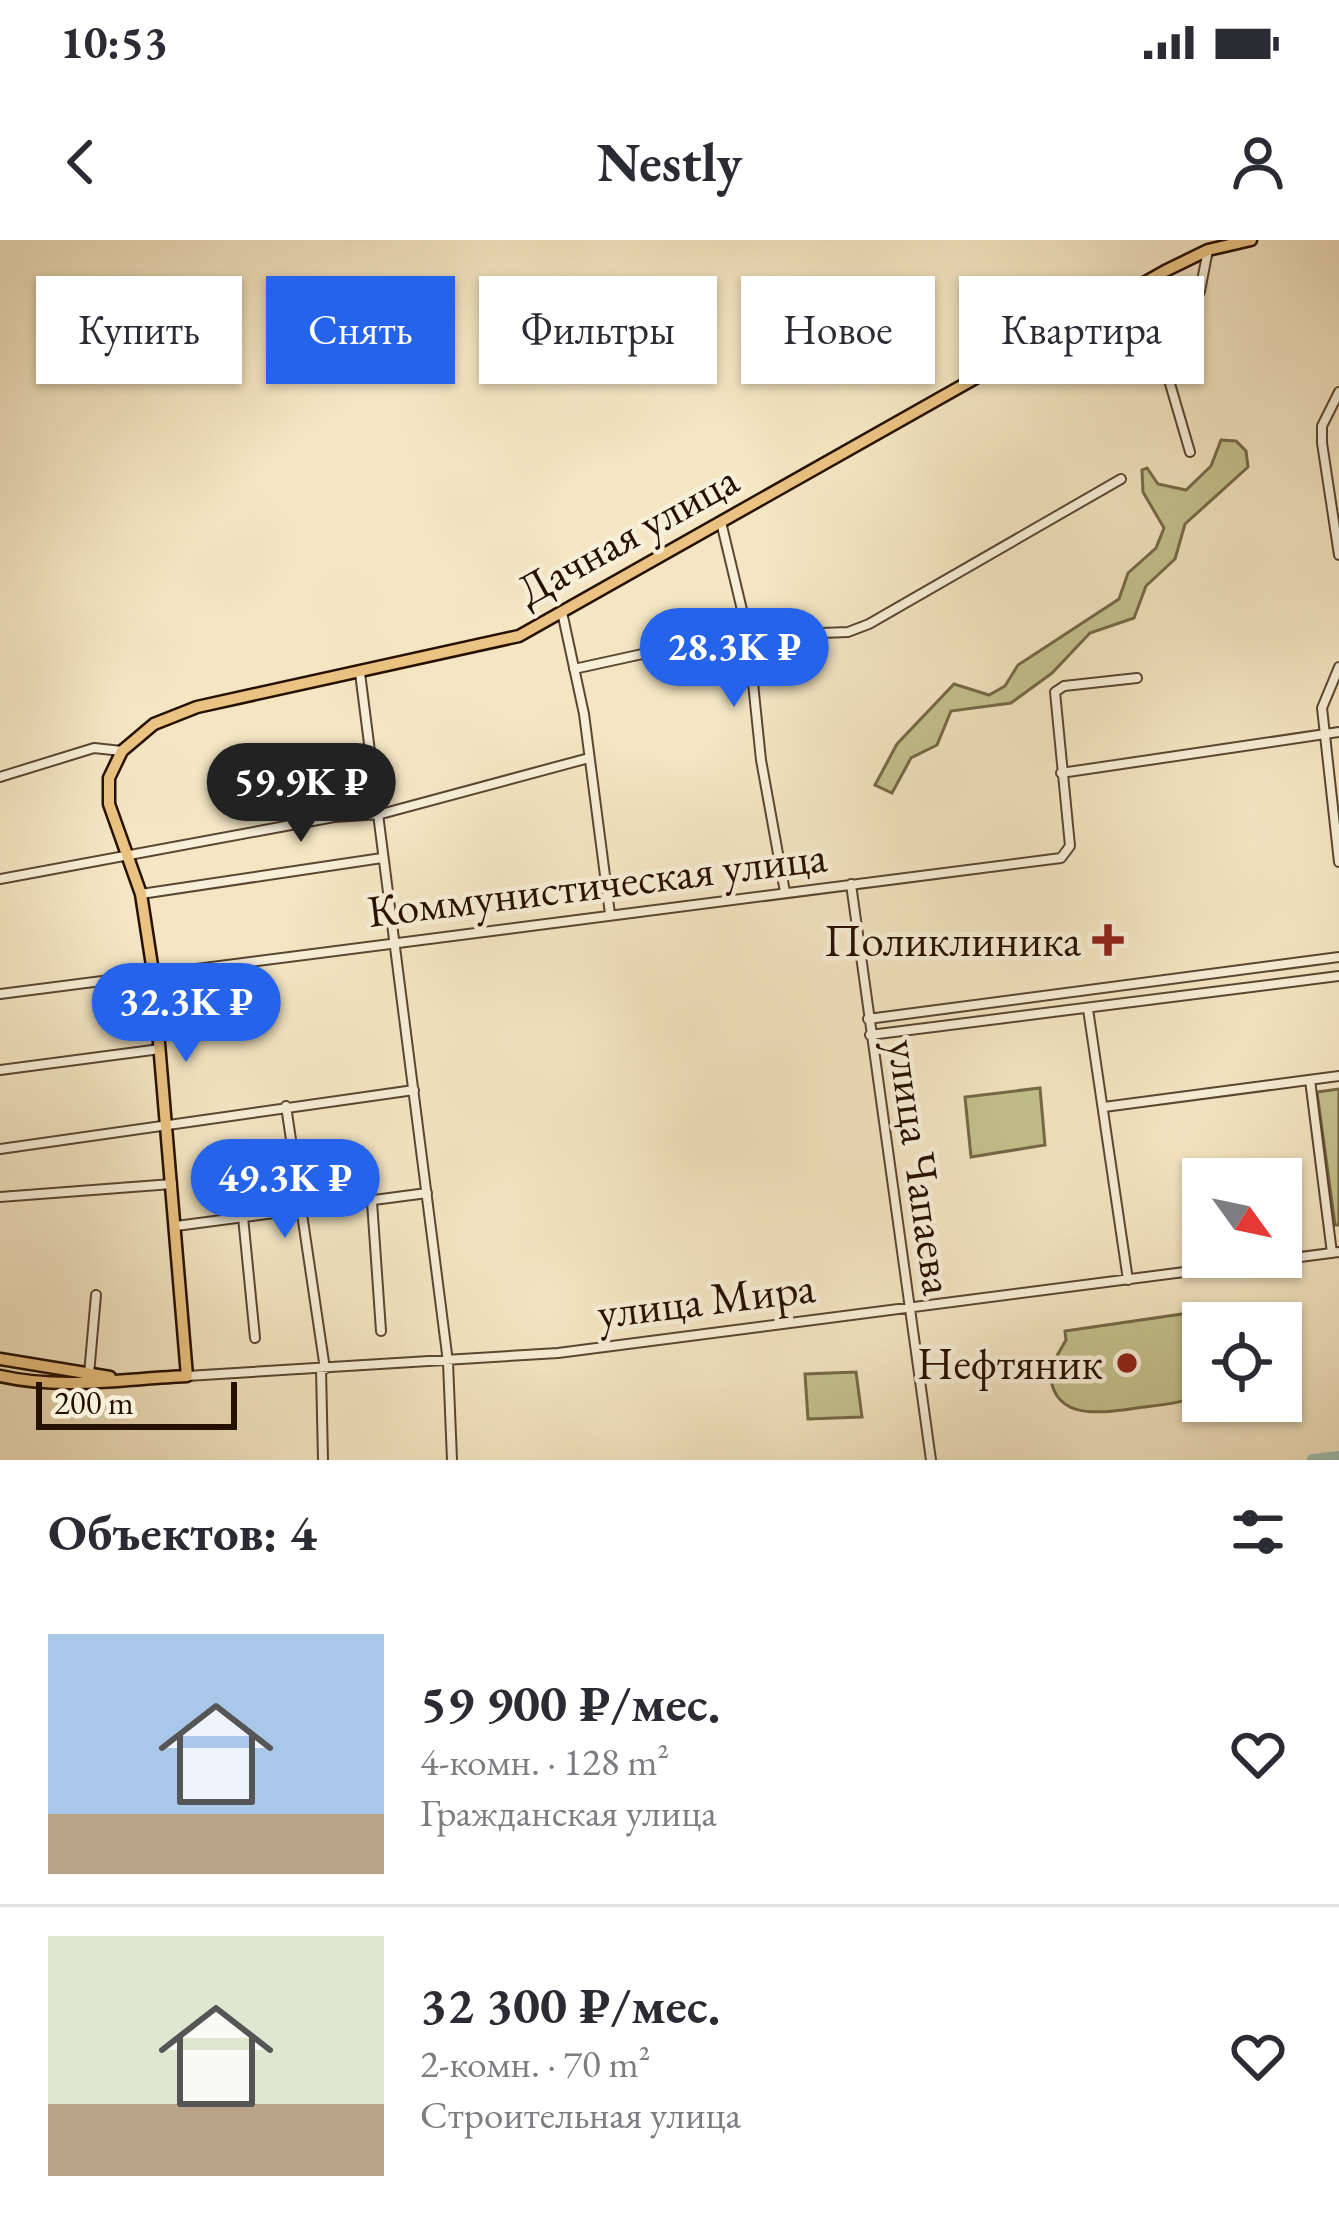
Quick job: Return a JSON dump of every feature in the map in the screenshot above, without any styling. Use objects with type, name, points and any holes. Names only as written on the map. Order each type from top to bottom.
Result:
[{"type":"main road","name":"Дачная улица","points":[[122,751],[154,724],[197,707],[494,646],[1208,250],[1251,240]]},
{"type":"main road","points":[[122,751],[110,778],[110,804],[141,894],[154,972],[187,1376]]},
{"type":"main road","points":[[0,1360],[119,1378]]},
{"type":"main road","name":"улица Мира","points":[[0,1376],[79,1386],[119,1378],[187,1376]]},
{"type":"street","points":[[1190,452],[1166,370],[1200,290],[1208,250]]},
{"type":"street","points":[[1339,392],[1322,426],[1339,555]]},
{"type":"street","points":[[574,669],[748,635],[848,632],[1121,479]]},
{"type":"street","points":[[721,522],[748,635],[761,760],[785,892]]},
{"type":"street","points":[[562,612],[589,758],[610,914]]},
{"type":"street","points":[[1339,667],[1324,693],[1324,734],[1339,862]]},
{"type":"street","points":[[360,673],[448,1362],[452,1460]]},
{"type":"street","points":[[1136,678],[1055,692],[1061,773],[1339,732]]},
{"type":"street","name":"Дачная улица","points":[[0,777],[94,748],[122,751]]},
{"type":"street","points":[[0,879],[376,814],[589,758]]},
{"type":"street","name":"Коммунистическая улица","points":[[0,994],[1060,858],[1070,846],[1061,773]]},
{"type":"street","points":[[141,894],[382,858]]},
{"type":"street","name":"улица Чапаева","points":[[850,884],[931,1460]]},
{"type":"street","points":[[868,1019],[1339,957]]},
{"type":"street","points":[[870,1035],[1339,976]]},
{"type":"street","points":[[1088,1009],[1127,1280]]},
{"type":"street","points":[[0,1070],[161,1049]]},
{"type":"street","points":[[1104,1107],[1339,1076]]},
{"type":"street","points":[[1310,1080],[1335,1252]]},
{"type":"street","points":[[0,1149],[415,1090]]},
{"type":"street","points":[[286,1106],[323,1369],[323,1460]]},
{"type":"street","points":[[0,1197],[173,1184]]},
{"type":"street","points":[[176,1226],[427,1193]]},
{"type":"street","points":[[372,1202],[381,1331]]},
{"type":"street","points":[[243,1217],[255,1338]]},
{"type":"street","name":"улица Мира","points":[[187,1376],[448,1362],[909,1310],[1335,1252]]},
{"type":"street","points":[[88,1373],[96,1295]]},
{"type":"shaded area","points":[[1221,440],[1236,441],[1246,451],[1248,467],[1185,524],[1175,559],[1146,586],[1134,618],[1090,633],[1052,673],[1011,703],[951,711],[937,745],[911,758],[892,793],[875,785],[897,744],[954,684],[989,695],[1005,686],[1018,665],[1119,599],[1128,573],[1156,548],[1164,528],[1143,492],[1142,470],[1147,468],[1158,484],[1186,490],[1211,466]]},
{"type":"shaded area","points":[[1040,1088],[1045,1145],[971,1157],[965,1097]]},
{"type":"shaded area","points":[[1339,1089],[1339,1225],[1335,1225],[1317,1092]]},
{"type":"shaded area","name":"Нефтяник","points":[[1182,1314],[1182,1401],[1093,1412],[1068,1406],[1058,1398],[1050,1368],[1066,1340],[1065,1331]]},
{"type":"shaded area","points":[[856,1372],[862,1417],[808,1419],[805,1374]]},
{"type":"waterway","points":[[1313,1460],[1339,1457]]},
{"type":"place","name":"Поликлиника","points":[[1108,940]]},
{"type":"place","name":"Нефтяник","points":[[1127,1363]]}]
